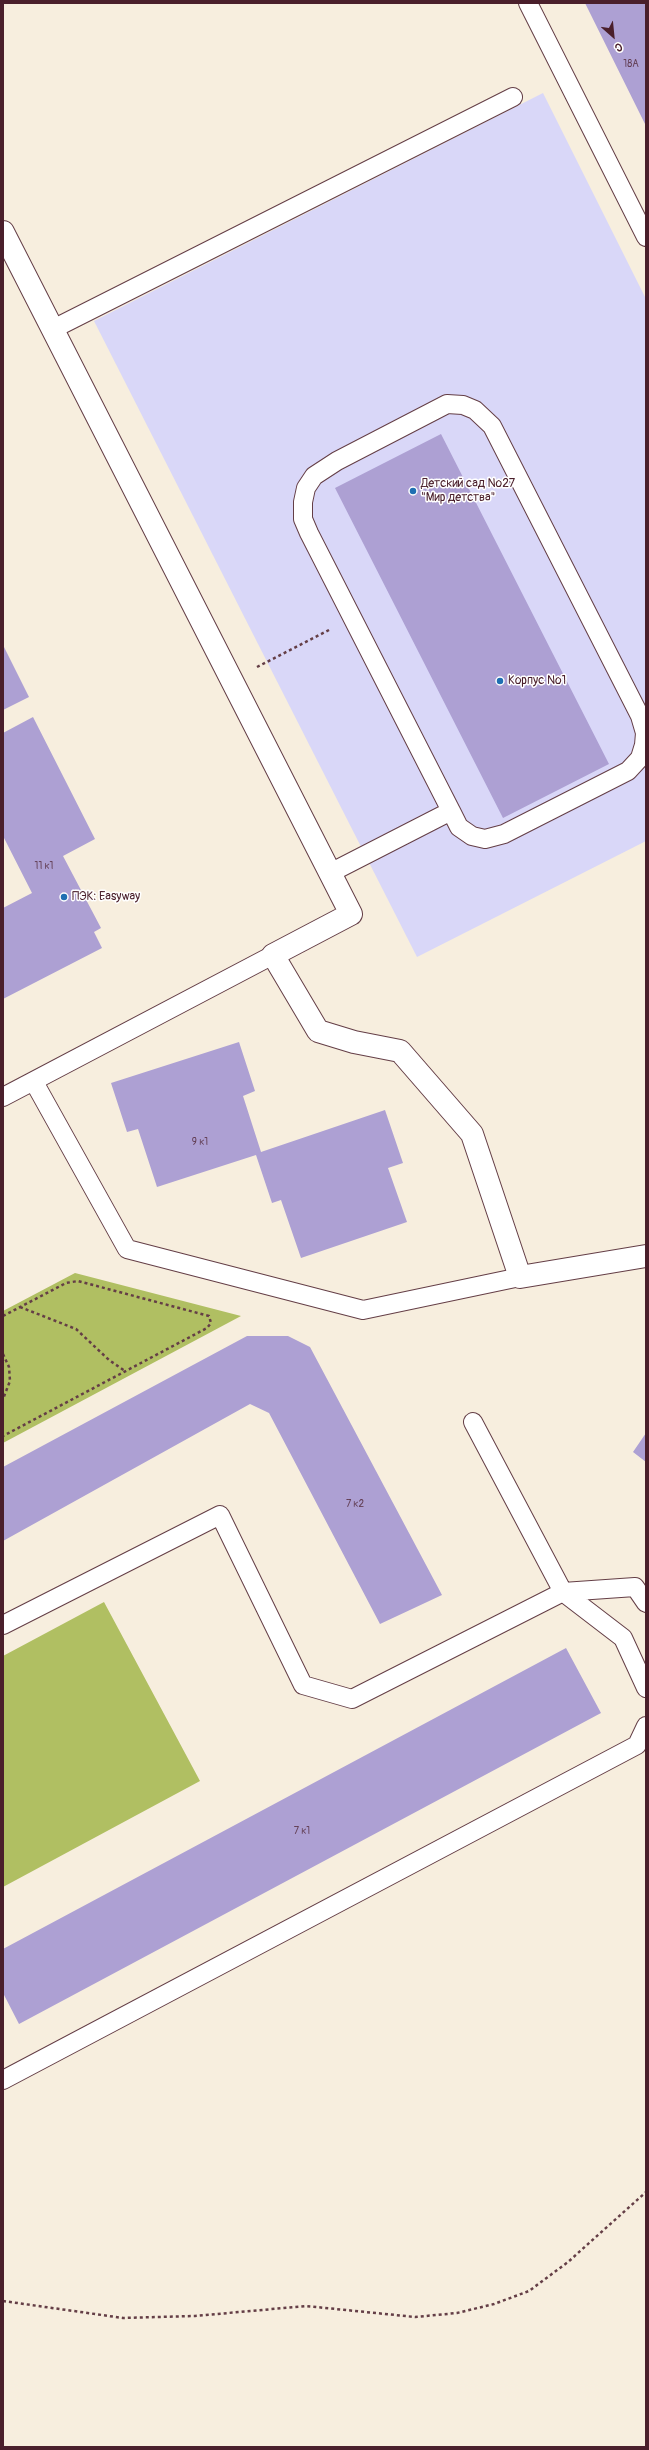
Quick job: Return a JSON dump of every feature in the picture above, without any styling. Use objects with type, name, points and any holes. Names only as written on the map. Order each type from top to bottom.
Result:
[{"type":"street","points":[[3,232],[351,914],[273,955],[318,1031],[354,1042],[400,1051],[472,1134],[520,1277],[646,1256]]},
{"type":"lane","points":[[528,3],[646,236]]},
{"type":"lane","points":[[52,329],[513,97]]},
{"type":"lane","points":[[447,404],[462,405],[475,410],[492,426],[640,716],[645,733],[644,745],[640,758],[628,771],[504,834],[485,839],[472,836],[459,827],[451,811],[303,519],[303,502],[306,488],[314,476],[337,461],[447,404]]},
{"type":"lane","points":[[330,873],[451,811]]},
{"type":"lane","points":[[3,1097],[273,955]]},
{"type":"lane","points":[[34,1082],[127,1249],[362,1310],[520,1277]]},
{"type":"lane","points":[[473,1422],[563,1592],[623,1638],[646,1688]]},
{"type":"lane","points":[[3,1625],[220,1515],[303,1685],[352,1699],[563,1592],[635,1587],[646,1603]]},
{"type":"lane","points":[[3,2080],[637,1745],[646,1726]]},
{"type":"path","points":[[267,661],[352,618]]},
{"type":"path","points":[[3,1316],[66,1283],[78,1281],[209,1316],[211,1323],[207,1328],[3,1436]]},
{"type":"path","points":[[20,1307],[76,1329],[109,1360],[126,1371]]},
{"type":"path","points":[[3,1354],[9,1367],[10,1380],[3,1400]]},
{"type":"path","points":[[3,2302],[123,2318],[195,2316],[306,2306],[415,2317],[457,2313],[494,2304],[529,2291],[568,2262],[646,2192]]},
{"type":"shaded area","name":"Детский сад №27 \"Мир детства\"","points":[[543,93],[646,299],[646,841],[417,957],[94,321]]},
{"type":"green space","points":[[75,1273],[241,1316],[3,1443],[3,1311]]},
{"type":"green space","points":[[104,1602],[200,1781],[3,1887],[3,1656]]},
{"type":"building","points":[[585,3],[646,3],[646,126]]},
{"type":"building","name":"Корпус №1","points":[[441,434],[609,764],[503,818],[335,488]]},
{"type":"building","points":[[3,645],[29,697],[3,710]]},
{"type":"building","points":[[33,717],[95,839],[63,856],[101,928],[94,932],[102,948],[3,999],[3,908],[32,893],[3,836],[3,733]]},
{"type":"building","points":[[239,1042],[255,1091],[243,1096],[261,1152],[385,1110],[403,1163],[388,1168],[407,1222],[301,1258],[281,1200],[272,1203],[256,1155],[157,1187],[138,1129],[127,1132],[111,1083]]},
{"type":"building","points":[[247,1336],[288,1336],[310,1347],[442,1595],[380,1624],[269,1413],[250,1404],[3,1541],[3,1467]]},
{"type":"building","points":[[646,1433],[646,1462],[633,1452]]},
{"type":"building","points":[[566,1648],[601,1713],[19,2024],[3,1993],[3,1949]]},
{"type":"place","name":"Детский сад №27 \"Мир детства\"","points":[[413,491]]},
{"type":"place","name":"Корпус №1","points":[[500,681]]},
{"type":"place","name":"ПЭК: Easyway","points":[[64,897]]}]
